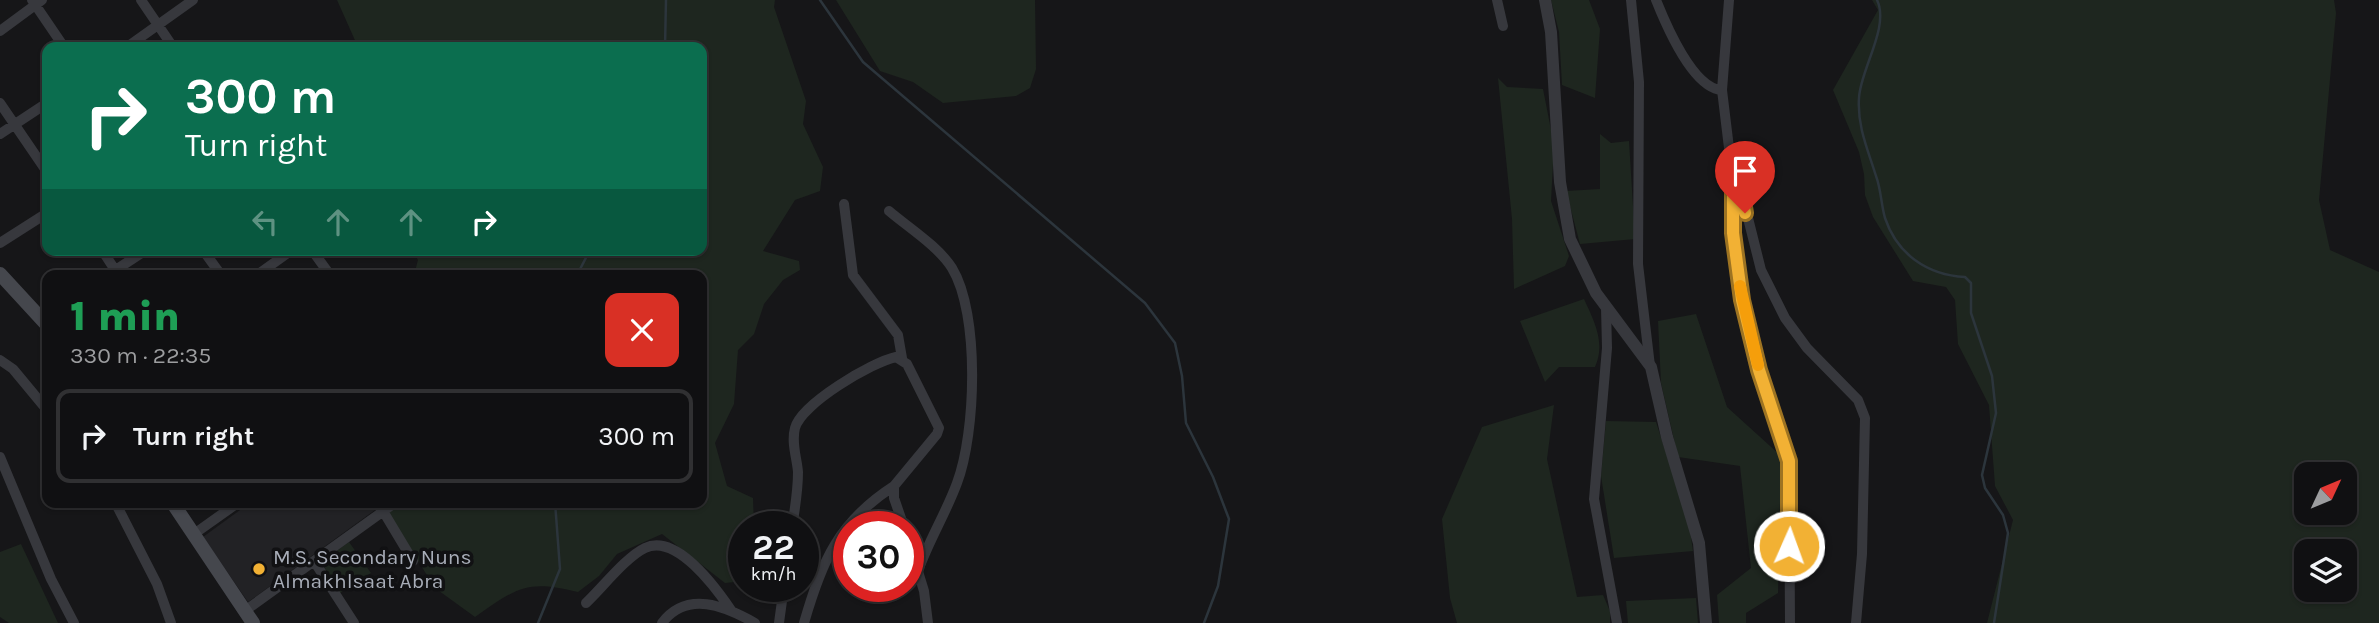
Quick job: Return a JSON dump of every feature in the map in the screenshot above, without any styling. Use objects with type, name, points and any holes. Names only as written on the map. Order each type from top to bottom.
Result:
[{"type":"main road","points":[[0,274],[42,316]]},
{"type":"main road","points":[[176,508],[253,623]]},
{"type":"street","points":[[141,0],[170,42]]},
{"type":"street","points":[[134,42],[193,0]]},
{"type":"street","points":[[1497,0],[1503,26]]},
{"type":"street","points":[[1545,0],[1551,32],[1560,182],[1565,219],[1581,267],[1606,308],[1650,367]]},
{"type":"street","points":[[1631,0],[1639,82],[1638,264],[1650,367],[1667,437],[1699,543],[1706,623]]},
{"type":"street","points":[[1656,0],[1678,47],[1696,73],[1709,87],[1723,90]]},
{"type":"street","points":[[1729,0],[1723,90],[1733,181],[1733,233],[1742,300],[1759,370],[1789,461],[1790,623]]},
{"type":"street","points":[[0,31],[36,2],[61,42]]},
{"type":"street","points":[[0,103],[42,165]]},
{"type":"street","points":[[0,134],[42,106]]},
{"type":"street","points":[[1733,181],[1741,189],[1761,270],[1785,318],[1807,348],[1858,400],[1865,418],[1867,430],[1862,554],[1856,623]]},
{"type":"street","points":[[804,623],[819,574],[834,543],[874,498],[894,486],[938,432],[917,383],[902,358],[898,335],[853,275],[844,204]]},
{"type":"street","points":[[889,211],[951,268],[965,299],[971,329],[971,394],[960,473],[924,557]]},
{"type":"street","points":[[0,243],[42,216]]},
{"type":"street","points":[[118,270],[138,256]]},
{"type":"street","points":[[264,270],[284,256]]},
{"type":"street","points":[[1606,308],[1606,348],[1594,499],[1617,623]]},
{"type":"street","points":[[794,511],[798,473],[794,433],[799,419],[808,408],[869,368],[892,357],[902,358]]},
{"type":"street","points":[[0,360],[13,369],[42,404]]},
{"type":"street","points":[[0,457],[51,579],[74,623]]},
{"type":"street","points":[[894,486],[894,498],[898,511]]},
{"type":"street","points":[[118,508],[152,574],[171,623]]},
{"type":"street","points":[[194,534],[231,508]]},
{"type":"street","points":[[246,610],[387,508]]},
{"type":"street","points":[[383,511],[413,561]]},
{"type":"street","points":[[586,603],[639,552],[654,545],[672,550],[690,561],[731,611]]},
{"type":"street","points":[[314,561],[354,623]]},
{"type":"street","points":[[779,623],[782,602]]},
{"type":"street","points":[[924,602],[928,623]]},
{"type":"street","points":[[662,623],[668,614],[687,604],[709,603],[755,623]]},
{"type":"shaded area","points":[[337,0],[775,0],[774,7],[806,101],[803,124],[823,167],[820,191],[795,200],[763,251],[799,261],[800,270],[783,280],[764,304],[754,334],[738,350],[734,404],[715,443],[727,486],[753,498],[753,511],[728,511],[728,583],[662,534],[617,554],[599,576],[578,592],[546,586],[523,589],[475,617],[435,588],[388,513],[395,508],[707,508],[707,270],[415,270],[418,260],[416,256],[707,256],[707,42],[356,42]]},
{"type":"shaded area","points":[[836,0],[1035,0],[1036,69],[1030,88],[1016,96],[943,103],[913,82],[880,71]]},
{"type":"shaded area","points":[[1551,0],[1589,0],[1600,29],[1595,98],[1562,85],[1559,32]]},
{"type":"shaded area","points":[[1872,0],[2334,0],[2336,13],[2319,200],[2330,250],[2379,272],[2379,623],[1987,623],[2013,520],[1995,486],[1989,405],[1958,344],[1955,300],[1946,287],[1913,281],[1873,217],[1865,195],[1859,152],[1833,90],[1878,10]]},
{"type":"shaded area","points":[[1498,78],[1507,87],[1543,89],[1554,145],[1551,201],[1569,256],[1565,266],[1514,289],[1512,219]]},
{"type":"shaded area","points":[[1600,134],[1611,143],[1629,141],[1635,239],[1580,244],[1566,191],[1600,189]]},
{"type":"shaded area","points":[[1584,299],[1599,341],[1595,367],[1559,367],[1545,382],[1520,321]]},
{"type":"shaded area","points":[[1696,314],[1727,407],[1781,456],[1778,593],[1746,613],[1746,623],[1719,623],[1717,595],[1751,568],[1740,466],[1678,457],[1661,383],[1658,321]]},
{"type":"shaded area","points":[[1554,405],[1547,459],[1577,597],[1603,595],[1610,611],[1610,623],[1457,623],[1450,598],[1442,519],[1482,427]]},
{"type":"shaded area","points":[[1606,421],[1656,422],[1689,523],[1693,551],[1614,558],[1601,476]]},
{"type":"shaded area","name":"M.S. Secondary Nuns Almakhlsaat Abra","points":[[243,508],[378,508],[248,602],[203,537]]},
{"type":"shaded area","points":[[349,542],[371,573],[340,593],[321,562]]},
{"type":"shaded area","points":[[21,544],[58,623],[9,623],[0,617],[0,552]]},
{"type":"shaded area","points":[[1696,598],[1698,623],[1628,623],[1626,601]]},
{"type":"waterway","points":[[665,42],[666,0]]},
{"type":"waterway","points":[[820,0],[863,62],[1145,303],[1175,343],[1182,376],[1186,423],[1213,477],[1229,519],[1218,586],[1204,623]]},
{"type":"waterway","points":[[1877,0],[1880,23],[1861,87],[1859,108],[1861,128],[1878,181],[1885,218],[1897,242],[1915,260],[1938,272],[1965,277],[1971,283],[1971,313],[1992,376],[1996,413],[1982,475],[1985,488],[2003,515],[2008,533],[1994,623]]},
{"type":"waterway","points":[[580,270],[587,256]]},
{"type":"waterway","points":[[538,623],[560,569],[555,508]]},
{"type":"slow traffic","points":[[1740,286],[1758,365]]},
{"type":"place","name":"M.S. Secondary Nuns Almakhlsaat Abra","points":[[259,569]]},
{"type":"route","points":[[1745,213],[1741,189],[1733,181],[1733,233],[1742,300],[1759,370],[1787,448],[1791,471],[1789,546]]}]
